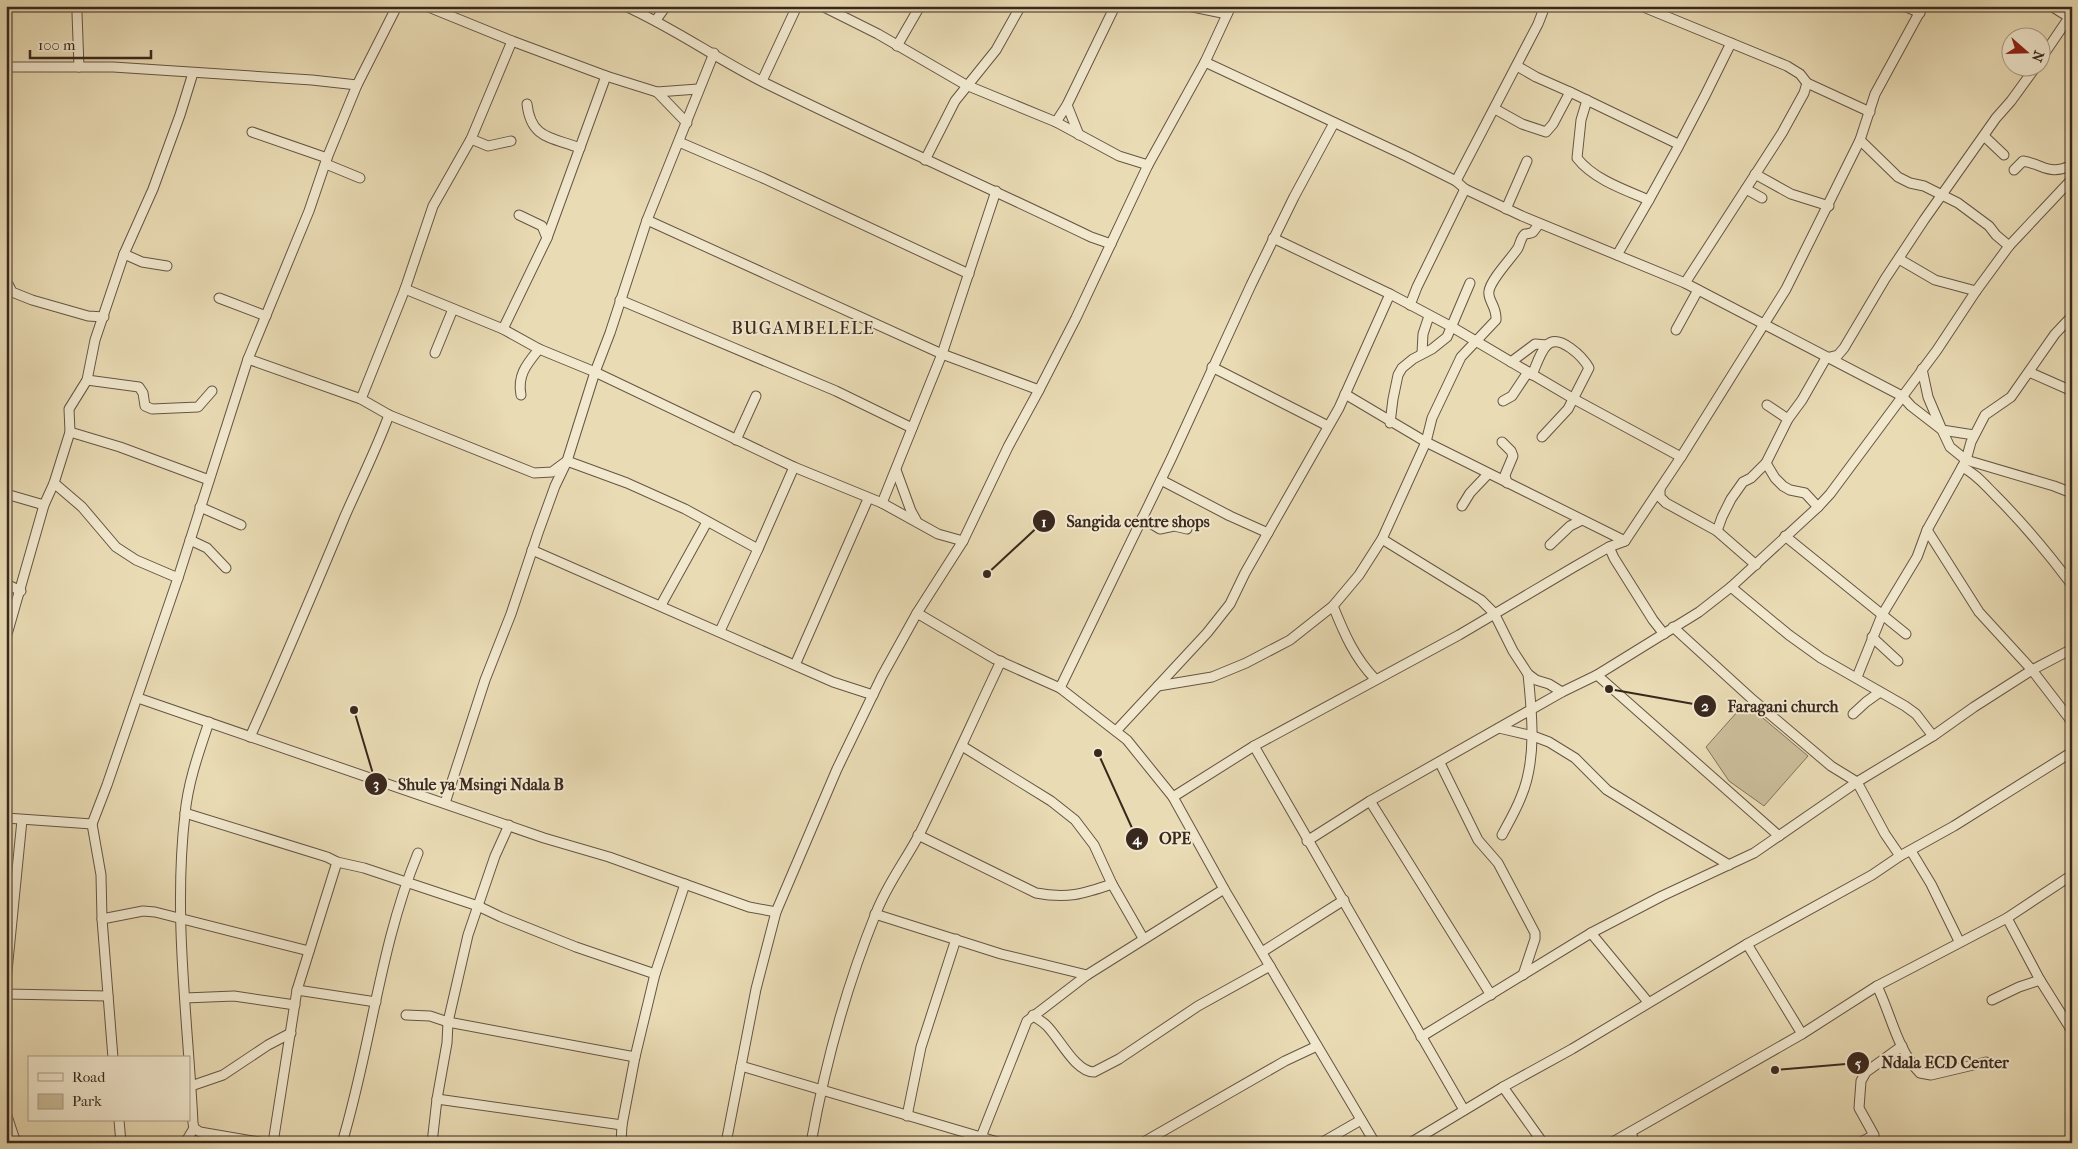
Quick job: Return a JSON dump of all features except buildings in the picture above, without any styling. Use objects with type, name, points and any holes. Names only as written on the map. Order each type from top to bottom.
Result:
[{"type":"street","points":[[113,1056],[102,919],[101,875],[92,824],[138,698],[248,359],[358,85],[397,6]]},
{"type":"street","points":[[426,6],[606,76],[657,92],[698,89]]},
{"type":"street","points":[[625,6],[656,20],[762,82],[925,160],[996,191],[1091,237],[1111,244]]},
{"type":"street","points":[[656,20],[666,6]]},
{"type":"street","points":[[762,82],[797,6]]},
{"type":"street","points":[[822,6],[966,85],[1056,122],[1120,156],[1148,165]]},
{"type":"street","points":[[897,46],[920,6]]},
{"type":"street","points":[[1056,122],[1067,105],[1115,6]]},
{"type":"street","points":[[726,1143],[756,989],[776,912],[837,769],[873,695],[917,613],[964,541],[1008,447],[1040,390],[1148,165],[1205,62],[1229,10],[1188,6]]},
{"type":"street","points":[[1456,181],[1495,109],[1538,24],[1545,6]]},
{"type":"street","points":[[1641,6],[1787,66],[1800,74],[1807,83],[1870,112]]},
{"type":"street","points":[[1173,797],[1254,746],[1459,635],[1609,547],[1625,540],[1681,457],[1766,324],[1798,267],[1860,140],[1875,94],[1921,10],[1904,6]]},
{"type":"street","points":[[2050,46],[2071,16],[2051,6]]},
{"type":"street","points":[[925,160],[945,117],[966,85],[996,50],[1017,7]]},
{"type":"street","points":[[77,13],[79,67]]},
{"type":"street","points":[[361,399],[405,289],[433,206],[471,139],[512,41]]},
{"type":"street","points":[[1617,255],[1650,200],[1678,144],[1704,99],[1730,43]]},
{"type":"street","points":[[445,803],[485,680],[511,614],[555,486],[567,461],[647,220],[714,53]]},
{"type":"street","points":[[1205,62],[1456,181],[1465,189],[1506,209],[1684,283],[1902,396],[1911,406],[1942,430],[1974,435]]},
{"type":"street","points":[[1516,66],[1536,78],[1570,92],[1678,144]]},
{"type":"street","points":[[6,67],[79,67],[312,80],[358,85]]},
{"type":"street","points":[[6,638],[21,591],[44,505],[54,483],[70,432],[69,409],[87,380],[95,340],[124,254],[153,189],[193,73]]},
{"type":"street","points":[[503,329],[547,238],[606,76]]},
{"type":"street","points":[[1717,532],[1728,504],[1743,482],[1751,478],[1766,463],[1788,419],[1802,400],[1826,358],[1838,355],[1844,348],[1885,279],[1977,144],[2028,78]]},
{"type":"street","points":[[1684,283],[1782,133],[1804,93],[1807,83]]},
{"type":"street","points":[[657,92],[686,123]]},
{"type":"street","points":[[1495,109],[1522,124],[1546,132],[1554,124],[1570,92]]},
{"type":"street","points":[[1587,100],[1581,120],[1577,158],[1581,163],[1612,184],[1650,200]]},
{"type":"street","points":[[527,104],[529,118],[536,131],[580,148]]},
{"type":"street","points":[[1067,105],[1079,135]]},
{"type":"street","points":[[1060,688],[1161,480],[1273,238],[1334,123]]},
{"type":"street","points":[[252,132],[327,161],[360,178]]},
{"type":"street","points":[[1984,136],[2004,156]]},
{"type":"street","points":[[471,139],[488,146],[511,141]]},
{"type":"street","points":[[1860,140],[1898,177],[1943,195],[1974,214],[2009,246]]},
{"type":"street","points":[[679,142],[763,178],[969,274]]},
{"type":"street","points":[[1506,209],[1527,161]]},
{"type":"street","points":[[2014,170],[2023,162],[2051,171],[2060,171],[2072,165]]},
{"type":"street","points":[[1755,174],[1791,194],[1829,206]]},
{"type":"street","points":[[1307,841],[1370,801],[1440,763],[1562,692],[1597,676],[1699,612],[1731,587],[1818,507],[1842,479],[2009,246],[2042,209],[2071,182]]},
{"type":"street","points":[[1410,305],[1465,189]]},
{"type":"street","points":[[1746,190],[1762,198]]},
{"type":"street","points":[[882,503],[942,354],[996,191]]},
{"type":"street","points":[[519,215],[542,226],[547,238]]},
{"type":"street","points":[[647,220],[942,354],[1040,390]]},
{"type":"street","points":[[1158,686],[1212,676],[1246,662],[1290,640],[1333,606],[1359,575],[1382,539],[1426,442],[1432,418],[1454,370],[1466,350],[1477,342],[1496,320],[1496,308],[1489,298],[1488,291],[1493,281],[1518,248],[1525,234],[1533,232],[1539,224]]},
{"type":"street","points":[[1273,238],[1390,294],[1452,327],[1574,399],[1681,457]]},
{"type":"street","points":[[124,254],[142,262],[167,266]]},
{"type":"street","points":[[1899,259],[1935,280],[1976,292]]},
{"type":"street","points":[[1390,422],[1390,413],[1398,375],[1402,368],[1422,353],[1437,346],[1447,337],[1470,283]]},
{"type":"street","points":[[8,284],[12,292],[32,300],[88,316],[104,317]]},
{"type":"street","points":[[405,289],[503,329],[539,349],[595,372],[794,467],[882,503],[938,534],[964,541]]},
{"type":"street","points":[[1676,330],[1698,290]]},
{"type":"street","points":[[1116,731],[1207,633],[1230,604],[1345,394],[1390,294]]},
{"type":"street","points":[[219,298],[266,316]]},
{"type":"street","points":[[620,300],[836,391],[912,428]]},
{"type":"street","points":[[435,353],[453,309]]},
{"type":"street","points":[[1422,353],[1424,334],[1429,316]]},
{"type":"street","points":[[1857,677],[1882,615],[1917,557],[1927,530],[1964,464],[1974,435],[1985,415],[2010,397],[2055,334],[2072,316]]},
{"type":"street","points":[[1510,362],[1535,344],[1547,345],[1559,342],[1577,352],[1589,368],[1568,409],[1542,438]]},
{"type":"street","points":[[1504,401],[1512,396],[1530,373],[1547,345]]},
{"type":"street","points":[[521,395],[520,383],[522,373],[539,349]]},
{"type":"street","points":[[248,359],[361,399],[388,415],[534,473],[552,472],[567,461]]},
{"type":"street","points":[[1212,367],[1328,426]]},
{"type":"street","points":[[1922,369],[1928,397],[1950,447],[1964,464],[2040,542],[2072,585]]},
{"type":"street","points":[[2029,372],[2072,391]]},
{"type":"street","points":[[87,380],[139,387],[143,393],[146,406],[152,409],[198,407],[212,391]]},
{"type":"street","points":[[1345,394],[1426,442],[1625,540]]},
{"type":"street","points":[[736,440],[756,396]]},
{"type":"street","points":[[1767,405],[1788,419]]},
{"type":"street","points":[[250,737],[318,584],[346,515],[375,453],[388,415]]},
{"type":"street","points":[[70,432],[120,447],[209,480]]},
{"type":"street","points":[[1502,442],[1511,451],[1513,456],[1505,475],[1507,483]]},
{"type":"street","points":[[567,461],[627,483],[685,509],[758,549]]},
{"type":"street","points":[[1766,463],[1775,478],[1783,486],[1790,490],[1805,493],[1818,507]]},
{"type":"street","points":[[1964,464],[2054,486],[2072,493]]},
{"type":"street","points":[[720,632],[794,467]]},
{"type":"street","points":[[896,470],[911,511],[917,521]]},
{"type":"street","points":[[542,474],[555,486]]},
{"type":"street","points":[[1462,506],[1470,493],[1488,474]]},
{"type":"street","points":[[1161,480],[1230,516],[1268,533]]},
{"type":"street","points":[[54,483],[82,507],[116,547],[136,560],[178,578]]},
{"type":"street","points":[[1660,489],[1660,497],[1666,503],[1717,532],[1756,564]]},
{"type":"street","points":[[6,494],[44,505]]},
{"type":"street","points":[[795,665],[868,498]]},
{"type":"street","points":[[200,507],[242,525]]},
{"type":"street","points":[[1705,525],[1722,517]]},
{"type":"street","points":[[1142,518],[1160,528],[1177,526],[1187,529]]},
{"type":"street","points":[[1550,545],[1570,526],[1582,520]]},
{"type":"street","points":[[661,606],[707,522]]},
{"type":"street","points":[[1927,530],[1980,612],[2032,670],[2072,722]]},
{"type":"street","points":[[1786,536],[1906,634]]},
{"type":"street","points":[[1382,539],[1425,567],[1470,592],[1494,613],[1513,651],[1528,674],[1536,680],[1549,684],[1562,692]]},
{"type":"street","points":[[190,540],[207,548],[226,568]]},
{"type":"street","points":[[1609,547],[1653,620],[1664,634]]},
{"type":"street","points":[[532,550],[833,682],[873,695]]},
{"type":"street","points":[[6,584],[21,591]]},
{"type":"street","points":[[1731,587],[1789,635],[1821,658],[1857,677],[1916,714],[1933,736]]},
{"type":"street","points":[[1333,606],[1349,645],[1362,665],[1375,679]]},
{"type":"street","points":[[917,613],[1001,661],[1060,688],[1127,740],[1173,797],[1224,889],[1375,1143]]},
{"type":"street","points":[[1673,627],[1753,700],[1831,766],[1857,782],[1885,834],[1900,856]]},
{"type":"street","points":[[1872,638],[1898,661]]},
{"type":"street","points":[[1421,1037],[1591,933],[1662,896],[1754,853],[1857,782],[1933,736],[2032,670],[2072,649]]},
{"type":"street","points":[[811,1143],[821,1090],[833,1042],[875,914],[885,892],[918,835],[1001,661]]},
{"type":"street","points":[[1502,835],[1526,784],[1533,736],[1528,674]]},
{"type":"street","points":[[1597,676],[1779,836]]},
{"type":"street","points":[[1853,714],[1880,692]]},
{"type":"street","points":[[138,698],[749,907],[776,912]]},
{"type":"street","points":[[189,1056],[179,918],[185,813],[192,773],[209,722]]},
{"type":"street","points":[[1499,728],[1549,742],[1575,758],[1607,790],[1729,865]]},
{"type":"street","points":[[962,746],[1051,801],[1075,820],[1094,845],[1112,884],[1143,938]]},
{"type":"street","points":[[1254,746],[1307,841],[1344,900],[1464,1110]]},
{"type":"street","points":[[1410,1143],[1503,1086],[1572,1049],[1747,944],[1872,875],[1900,856],[1954,826],[2072,752]]},
{"type":"street","points":[[1440,763],[1478,840],[1498,863],[1535,933],[1535,939],[1523,975]]},
{"type":"street","points":[[1370,801],[1490,995]]},
{"type":"street","points":[[185,813],[225,824],[327,857],[337,862],[364,868],[478,906],[542,934],[655,974]]},
{"type":"street","points":[[6,818],[92,824]]},
{"type":"street","points":[[6,981],[11,869],[22,820]]},
{"type":"street","points":[[432,1143],[437,1099],[448,1043],[448,1022],[468,934],[495,856],[509,825]]},
{"type":"street","points":[[918,835],[1036,894],[1056,897],[1083,894],[1112,884]]},
{"type":"street","points":[[1911,851],[1931,884],[1960,941]]},
{"type":"street","points":[[342,1143],[405,883],[418,853]]},
{"type":"street","points":[[273,1143],[297,990],[337,862]]},
{"type":"street","points":[[1612,1143],[1802,1034],[1877,986],[2007,918],[2072,875]]},
{"type":"street","points":[[621,1143],[622,1125],[635,1057],[655,974],[686,884]]},
{"type":"street","points":[[976,1138],[1023,1027],[1033,1016],[1087,975],[1143,938],[1195,909],[1224,889]]},
{"type":"street","points":[[1262,952],[1344,900]]},
{"type":"street","points":[[102,919],[150,911],[309,950]]},
{"type":"street","points":[[875,914],[1024,961],[1087,975]]},
{"type":"street","points":[[2007,918],[2040,980],[2072,1031]]},
{"type":"street","points":[[1591,933],[1648,1002]]},
{"type":"street","points":[[907,1116],[921,1047],[956,939]]},
{"type":"street","points":[[1747,944],[1802,1034]]},
{"type":"street","points":[[1033,1016],[1046,1024],[1071,1057],[1084,1069],[1094,1072],[1119,1059],[1198,1006],[1270,966]]},
{"type":"street","points":[[1992,1000],[2019,987],[2040,980]]},
{"type":"street","points":[[1877,986],[1886,1003],[1902,1046],[1917,1070],[1926,1075],[1986,1062]]},
{"type":"street","points":[[297,990],[376,1002]]},
{"type":"street","points":[[6,994],[108,996]]},
{"type":"street","points":[[185,998],[234,996],[295,1005]]},
{"type":"street","points":[[406,1015],[430,1016],[448,1022],[635,1057]]},
{"type":"street","points":[[191,1086],[223,1075],[268,1045],[291,1033]]},
{"type":"street","points":[[1142,1143],[1285,1060],[1316,1046]]},
{"type":"street","points":[[1859,1143],[1874,1135],[1859,1108],[1862,1077],[1902,1046]]},
{"type":"street","points":[[741,1066],[976,1138],[1001,1143]]},
{"type":"street","points":[[185,1143],[194,1128],[190,1071]]},
{"type":"street","points":[[1503,1086],[1543,1143]]},
{"type":"street","points":[[437,1099],[622,1125]]},
{"type":"street","points":[[6,1113],[16,1143]]},
{"type":"street","points":[[1321,1143],[1361,1120]]},
{"type":"street","points":[[119,1122],[121,1143]]},
{"type":"street","points":[[194,1128],[200,1132],[264,1143]]},
{"type":"street","points":[[1631,1133],[1635,1143]]},
{"type":"green space","points":[[1745,703],[1808,756],[1764,806],[1729,781],[1706,747]]},
{"type":"place","name":"Sangida centre shops","points":[[987,574]]},
{"type":"place","name":"Faragani church","points":[[1609,689]]},
{"type":"place","name":"Shule ya Msingi Ndala B","points":[[354,710]]},
{"type":"place","name":"OPE","points":[[1098,753]]},
{"type":"place","name":"Ndala ECD Center","points":[[1775,1070]]},
{"type":"district","name":"BUGAMBELELE","points":[[803,328]]}]
